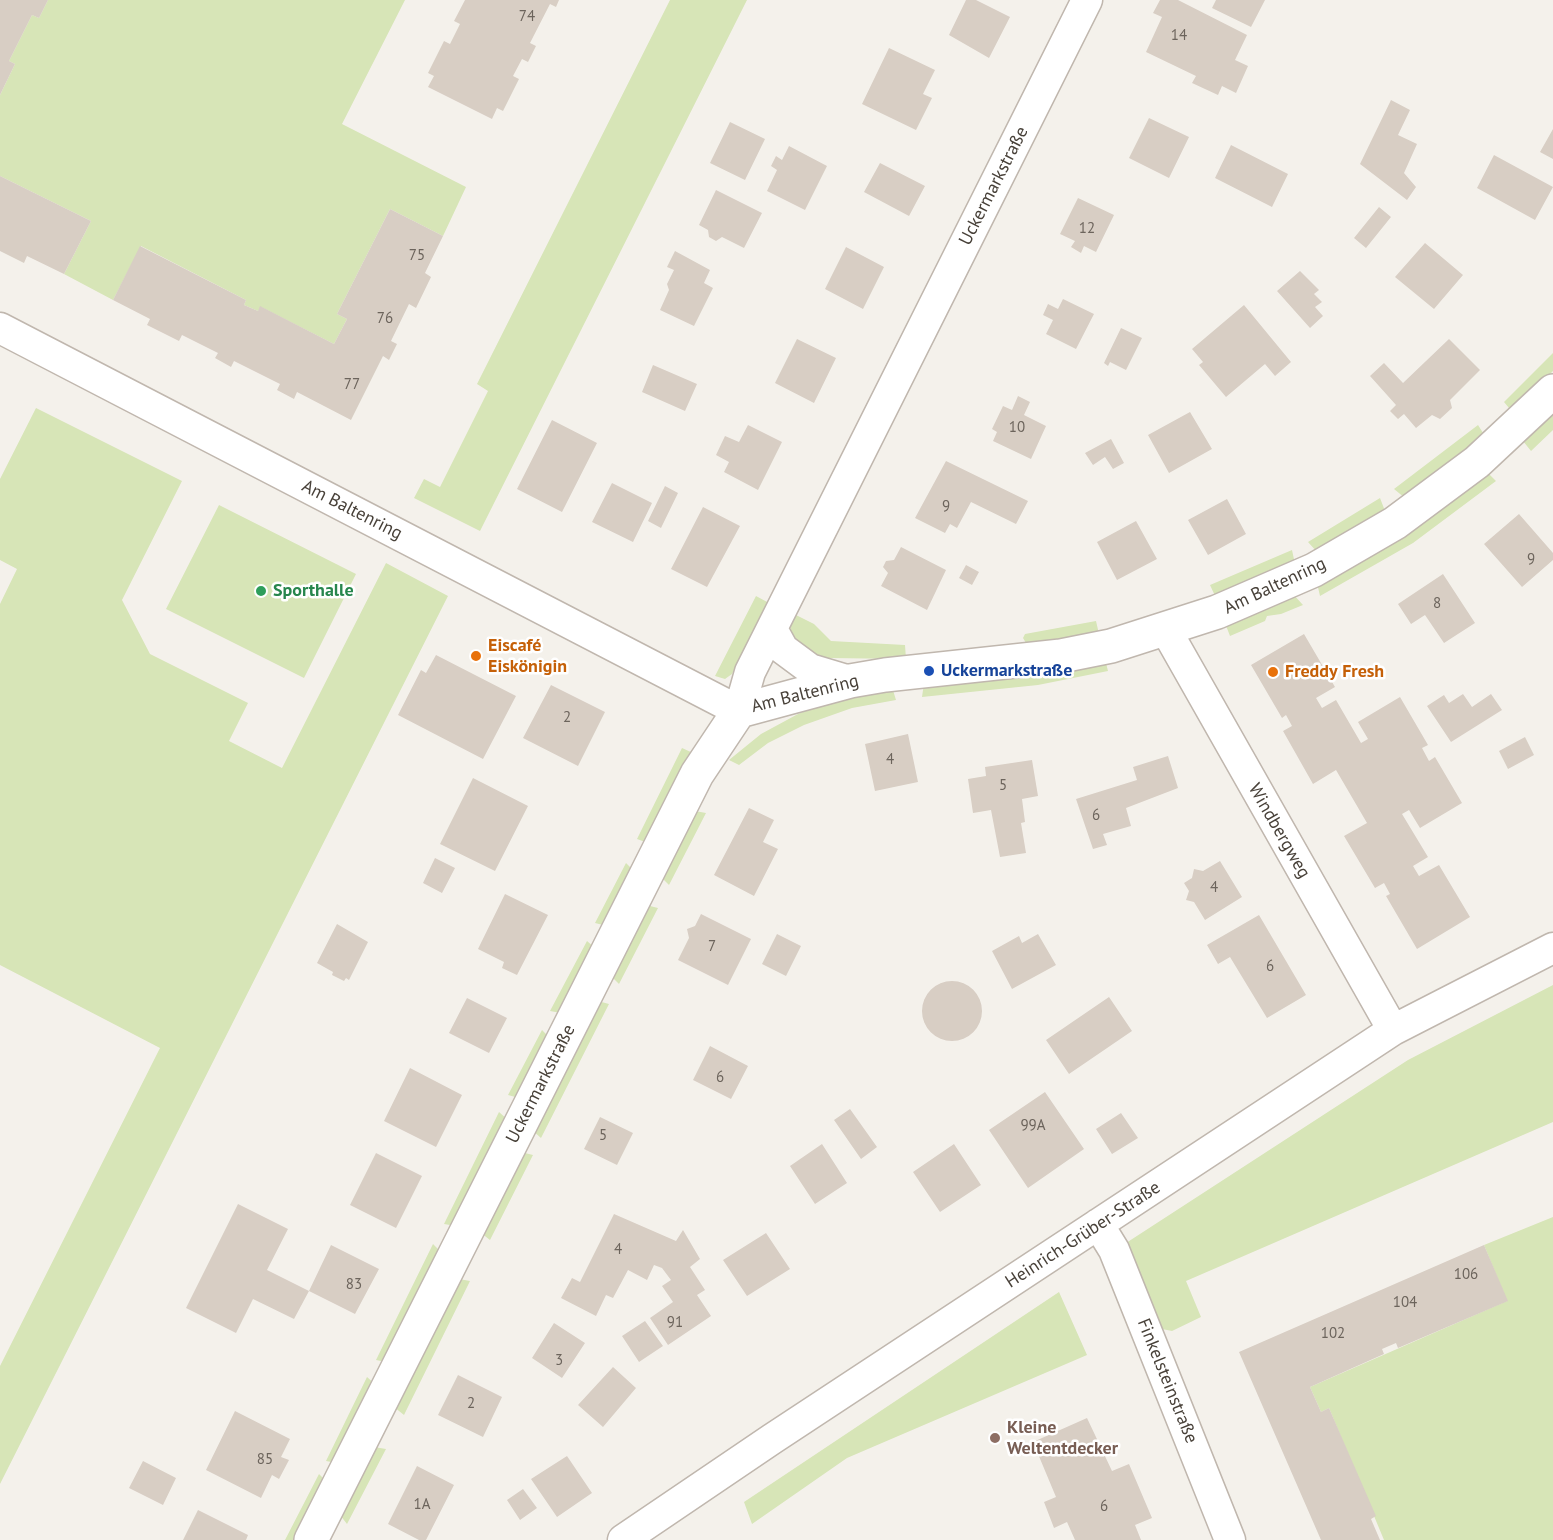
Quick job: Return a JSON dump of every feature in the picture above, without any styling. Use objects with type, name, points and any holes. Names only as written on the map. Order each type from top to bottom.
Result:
[{"type":"street","name":"Uckermarkstraße","points":[[311,1540],[697,774],[739,711],[750,672],[1087,0]]},
{"type":"street","name":"Am Baltenring","points":[[0,328],[739,711],[850,681],[1061,656],[1166,630],[1217,612],[1304,575],[1395,523],[1477,462],[1553,391]]},
{"type":"street","points":[[772,629],[783,649],[810,669],[850,681]]},
{"type":"street","name":"Windbergweg","points":[[1166,630],[1393,1030]]},
{"type":"street","name":"Heinrich-Grüber-Straße","points":[[624,1540],[1393,1030],[1553,948]]},
{"type":"street","name":"Finkelsteinstraße","points":[[1098,1224],[1114,1250],[1230,1540]]},
{"type":"green space","points":[[48,0],[405,0],[342,124],[466,187],[443,236],[390,209],[337,314],[347,319],[334,344],[261,307],[258,311],[244,305],[246,300],[141,246],[113,300],[64,274],[91,221],[0,176],[0,95],[15,64],[9,61],[32,15],[39,18]]},
{"type":"green space","points":[[670,0],[747,0],[480,531],[414,498],[424,479],[440,487],[488,391],[477,384]]},
{"type":"green space","points":[[1553,353],[1553,371],[1514,410],[1509,408],[1504,402]]},
{"type":"green space","points":[[36,408],[182,481],[122,600],[150,654],[248,703],[229,741],[282,768],[386,563],[448,596],[0,1484],[0,1366],[160,1048],[0,965],[0,604],[17,569],[0,560],[0,479]]},
{"type":"green space","points":[[1553,412],[1553,430],[1531,451],[1523,441]]},
{"type":"green space","points":[[1478,425],[1485,436],[1405,498],[1394,489]]},
{"type":"green space","points":[[1487,472],[1496,481],[1413,543],[1320,596],[1317,583]]},
{"type":"green space","points":[[1380,498],[1385,511],[1317,552],[1308,542]]},
{"type":"green space","name":"Sporthalle","points":[[219,505],[356,574],[304,678],[166,609]]},
{"type":"green space","points":[[1292,550],[1295,564],[1216,598],[1210,585]]},
{"type":"green space","points":[[1293,594],[1303,605],[1281,614],[1267,616],[1265,621],[1230,636],[1225,623]]},
{"type":"green space","points":[[756,596],[769,603],[732,674],[725,679],[715,676]]},
{"type":"green space","points":[[792,613],[814,624],[831,641],[905,645],[906,659],[828,658],[810,654],[797,644],[790,632]]},
{"type":"green space","points":[[1096,621],[1099,634],[1029,648],[1023,638],[1025,634]]},
{"type":"green space","points":[[1105,659],[1108,671],[1038,685],[922,697],[924,683]]},
{"type":"green space","points":[[892,687],[896,700],[852,708],[804,725],[768,743],[739,765],[729,760],[761,734],[798,714],[823,704]]},
{"type":"green space","points":[[682,748],[693,753],[648,843],[637,839]]},
{"type":"green space","points":[[695,811],[706,813],[669,885],[661,877]]},
{"type":"green space","points":[[626,863],[634,871],[607,926],[595,923]]},
{"type":"green space","points":[[646,905],[658,908],[619,984],[611,976]]},
{"type":"green space","points":[[587,941],[595,948],[561,1013],[550,1011]]},
{"type":"green space","points":[[1553,985],[1553,1122],[1186,1281],[1201,1317],[1172,1331],[1157,1328],[1123,1245],[1408,1060]]},
{"type":"green space","points":[[598,1001],[609,1004],[541,1138],[532,1130]]},
{"type":"green space","points":[[542,1030],[549,1037],[519,1098],[508,1095]]},
{"type":"green space","points":[[499,1112],[508,1120],[456,1226],[444,1224]]},
{"type":"green space","points":[[521,1152],[533,1155],[490,1240],[481,1233]]},
{"type":"green space","points":[[1553,1217],[1553,1540],[1384,1540],[1329,1408],[1321,1412],[1310,1387],[1507,1301],[1484,1245]]},
{"type":"green space","points":[[433,1244],[442,1253],[386,1362],[376,1360]]},
{"type":"green space","points":[[459,1279],[470,1281],[404,1415],[394,1407]]},
{"type":"green space","points":[[1059,1292],[1087,1355],[847,1458],[752,1524],[744,1502]]},
{"type":"green space","points":[[367,1377],[376,1385],[337,1463],[326,1461]]},
{"type":"green space","points":[[374,1447],[386,1449],[347,1524],[340,1515]]},
{"type":"green space","points":[[319,1474],[327,1482],[297,1540],[285,1540]]},
{"type":"building","points":[[0,0],[48,0],[39,18],[32,15],[9,61],[15,64],[0,95]]},
{"type":"building","points":[[465,0],[559,0],[556,7],[550,4],[530,43],[536,46],[528,62],[522,59],[513,76],[519,79],[503,111],[497,108],[492,119],[428,87],[434,76],[428,73],[444,41],[450,44],[460,24],[454,21]]},
{"type":"building","points":[[966,0],[976,0],[1010,17],[989,58],[949,35]]},
{"type":"building","points":[[1160,0],[1178,0],[1247,35],[1235,60],[1248,66],[1236,93],[1222,86],[1218,95],[1192,83],[1196,76],[1146,52],[1162,17],[1153,13]]},
{"type":"building","points":[[1216,0],[1265,0],[1251,27],[1212,8]]},
{"type":"building","points":[[889,48],[935,70],[923,94],[932,98],[916,130],[862,104]]},
{"type":"building","points":[[1391,100],[1410,110],[1398,135],[1417,144],[1404,173],[1416,187],[1407,200],[1360,164]]},
{"type":"building","points":[[1149,118],[1189,137],[1169,178],[1129,158]]},
{"type":"building","points":[[730,122],[765,139],[745,180],[710,163]]},
{"type":"building","points":[[1553,129],[1553,159],[1540,152]]},
{"type":"building","points":[[1231,145],[1288,174],[1272,207],[1215,178]]},
{"type":"building","points":[[789,146],[827,166],[805,210],[767,191],[777,170],[771,166],[776,156],[782,160]]},
{"type":"building","points":[[1494,155],[1553,187],[1535,220],[1477,188]]},
{"type":"building","points":[[880,163],[925,186],[909,216],[864,192]]},
{"type":"building","points":[[0,176],[91,221],[64,274],[27,256],[24,263],[0,251]]},
{"type":"building","points":[[716,190],[762,213],[744,248],[722,237],[716,241],[709,237],[708,230],[699,225]]},
{"type":"building","points":[[1078,198],[1114,215],[1096,252],[1084,246],[1081,253],[1071,247],[1075,241],[1060,234]]},
{"type":"building","points":[[1379,207],[1391,217],[1366,248],[1354,238]]},
{"type":"building","points":[[390,209],[443,236],[425,273],[431,277],[416,308],[409,304],[391,341],[397,344],[389,360],[383,356],[351,420],[297,392],[294,399],[277,390],[280,384],[234,361],[231,367],[215,358],[218,353],[182,335],[179,341],[147,325],[150,319],[113,300],[140,246],[246,300],[244,305],[258,311],[260,306],[334,344],[347,319],[337,314]]},
{"type":"building","points":[[1425,243],[1463,275],[1434,309],[1395,277]]},
{"type":"building","points":[[846,247],[884,267],[863,309],[825,289]]},
{"type":"building","points":[[675,251],[710,270],[704,283],[713,288],[694,326],[660,310],[669,290],[667,284],[674,270],[667,267]]},
{"type":"building","points":[[1300,271],[1319,290],[1314,294],[1322,302],[1315,307],[1323,316],[1310,328],[1277,291]]},
{"type":"building","points":[[1063,299],[1094,314],[1076,349],[1046,334],[1053,320],[1043,315],[1048,304],[1058,309]]},
{"type":"building","points":[[1244,305],[1291,362],[1275,376],[1265,364],[1226,397],[1199,365],[1203,362],[1192,349]]},
{"type":"building","points":[[1121,328],[1142,338],[1126,370],[1110,362],[1108,366],[1104,363]]},
{"type":"building","points":[[797,339],[836,358],[814,403],[775,383]]},
{"type":"building","points":[[1449,339],[1480,370],[1450,400],[1452,408],[1440,419],[1432,415],[1416,428],[1404,414],[1398,419],[1390,411],[1396,405],[1370,376],[1384,363],[1403,383]]},
{"type":"building","points":[[653,365],[697,384],[685,411],[642,392]]},
{"type":"building","points":[[1018,396],[1030,402],[1024,415],[1046,426],[1031,459],[993,441],[997,432],[992,429],[1003,406],[1012,410]]},
{"type":"building","points":[[1190,412],[1212,449],[1169,473],[1148,435]]},
{"type":"building","points":[[552,420],[597,443],[562,512],[517,489]]},
{"type":"building","points":[[748,425],[782,442],[758,490],[724,472],[729,462],[716,455],[725,436],[739,442]]},
{"type":"building","points":[[1111,439],[1124,463],[1113,469],[1105,457],[1093,465],[1085,453]]},
{"type":"building","points":[[946,461],[1028,501],[1016,524],[971,502],[957,528],[950,524],[945,533],[915,518]]},
{"type":"building","points":[[612,483],[652,503],[633,542],[592,522]]},
{"type":"building","points":[[665,486],[678,493],[661,528],[648,521]]},
{"type":"building","points":[[1227,499],[1246,534],[1208,555],[1188,520]]},
{"type":"building","points":[[703,507],[740,526],[707,587],[671,569]]},
{"type":"building","points":[[1519,514],[1553,553],[1553,560],[1522,587],[1484,544]]},
{"type":"building","points":[[1136,521],[1157,559],[1117,580],[1097,542]]},
{"type":"building","points":[[901,547],[946,570],[927,610],[881,586],[888,573],[883,567],[886,561],[894,560]]},
{"type":"building","points":[[966,565],[979,572],[972,585],[959,578]]},
{"type":"building","points":[[1443,574],[1475,623],[1444,643],[1425,615],[1411,624],[1398,604]]},
{"type":"building","points":[[1304,634],[1335,687],[1316,698],[1322,708],[1336,700],[1361,743],[1368,739],[1358,722],[1400,697],[1428,745],[1422,748],[1429,761],[1435,757],[1462,803],[1420,828],[1409,810],[1402,814],[1428,857],[1413,866],[1419,876],[1439,865],[1470,917],[1417,949],[1386,896],[1390,894],[1384,883],[1375,888],[1344,836],[1367,823],[1336,770],[1313,784],[1283,731],[1292,726],[1286,715],[1282,718],[1251,665]]},
{"type":"building","points":[[436,655],[516,696],[483,759],[398,715],[421,670],[426,673]]},
{"type":"building","points":[[551,685],[605,712],[578,766],[523,738]]},
{"type":"building","points":[[1463,694],[1472,707],[1491,694],[1502,710],[1451,742],[1427,706],[1444,695],[1449,703]]},
{"type":"building","points":[[908,734],[918,782],[875,791],[865,744]]},
{"type":"building","points":[[1525,737],[1534,755],[1508,769],[1499,751]]},
{"type":"building","points":[[1168,756],[1178,788],[1126,808],[1131,826],[1103,834],[1107,845],[1093,849],[1076,799],[1137,780],[1133,767]]},
{"type":"building","points":[[1032,760],[1038,796],[1022,799],[1025,822],[1021,823],[1026,853],[1000,857],[991,810],[973,813],[968,779],[986,776],[985,767]]},
{"type":"building","points":[[473,778],[528,806],[495,871],[440,844]]},
{"type":"building","points":[[749,808],[774,820],[763,842],[778,849],[754,896],[714,875]]},
{"type":"building","points":[[435,858],[455,868],[442,893],[423,883]]},
{"type":"building","points":[[1220,861],[1242,897],[1205,920],[1194,902],[1186,900],[1189,891],[1184,883],[1192,878],[1194,869],[1203,871]]},
{"type":"building","points":[[505,894],[548,915],[517,975],[502,968],[504,962],[478,949]]},
{"type":"building","points":[[701,914],[751,939],[728,985],[678,960],[689,938],[687,929],[695,926]]},
{"type":"building","points":[[1259,915],[1306,995],[1267,1018],[1230,957],[1218,964],[1207,945]]},
{"type":"building","points":[[337,924],[368,942],[349,980],[346,978],[344,981],[317,963]]},
{"type":"building","points":[[777,934],[801,946],[786,976],[762,964]]},
{"type":"building","points":[[1038,934],[1056,965],[1012,989],[992,951],[1019,936],[1022,943]]},
{"type":"building","points":[[946,981],[958,981],[974,989],[980,999],[982,1011],[980,1023],[974,1033],[958,1041],[946,1041],[930,1033],[922,1017],[922,1005],[930,989]]},
{"type":"building","points":[[1109,997],[1132,1031],[1069,1074],[1046,1040]]},
{"type":"building","points":[[467,998],[507,1018],[489,1053],[449,1033]]},
{"type":"building","points":[[710,1046],[748,1066],[731,1099],[693,1080]]},
{"type":"building","points":[[410,1068],[462,1095],[436,1147],[384,1121]]},
{"type":"building","points":[[1045,1092],[1084,1149],[1028,1188],[989,1130]]},
{"type":"building","points":[[850,1109],[877,1147],[861,1159],[834,1120]]},
{"type":"building","points":[[1121,1113],[1138,1138],[1112,1154],[1096,1129]]},
{"type":"building","points":[[600,1117],[633,1133],[617,1165],[584,1149]]},
{"type":"building","points":[[822,1144],[847,1183],[815,1204],[790,1166]]},
{"type":"building","points":[[954,1144],[981,1185],[940,1212],[913,1172]]},
{"type":"building","points":[[376,1153],[422,1176],[396,1228],[350,1205]]},
{"type":"building","points":[[238,1204],[288,1229],[267,1270],[309,1291],[294,1319],[253,1299],[236,1333],[186,1308]]},
{"type":"building","points":[[614,1214],[676,1241],[683,1230],[700,1259],[690,1267],[705,1290],[697,1295],[711,1316],[668,1345],[650,1318],[673,1302],[662,1286],[671,1280],[662,1268],[654,1265],[647,1280],[628,1270],[613,1298],[606,1295],[596,1316],[561,1298],[572,1278],[580,1282]]},
{"type":"building","points":[[766,1233],[790,1269],[747,1296],[723,1260]]},
{"type":"building","points":[[331,1245],[379,1269],[355,1314],[309,1291]]},
{"type":"building","points":[[1484,1245],[1508,1301],[1398,1348],[1396,1343],[1382,1349],[1384,1354],[1310,1387],[1321,1412],[1329,1408],[1376,1516],[1371,1519],[1380,1540],[1321,1540],[1239,1352]]},
{"type":"building","points":[[645,1321],[663,1346],[639,1362],[622,1336]]},
{"type":"building","points":[[554,1323],[585,1343],[562,1378],[532,1358]]},
{"type":"building","points":[[613,1367],[636,1388],[603,1427],[578,1405]]},
{"type":"building","points":[[458,1375],[502,1397],[483,1437],[438,1415]]},
{"type":"building","points":[[235,1411],[290,1439],[281,1457],[289,1460],[279,1479],[272,1475],[261,1498],[206,1470]]},
{"type":"building","points":[[1087,1418],[1112,1471],[1129,1464],[1152,1518],[1135,1525],[1141,1540],[1075,1540],[1067,1522],[1054,1528],[1044,1502],[1056,1497],[1033,1442]]},
{"type":"building","points":[[567,1456],[592,1493],[557,1517],[531,1479]]},
{"type":"building","points":[[143,1461],[176,1478],[163,1505],[129,1488]]},
{"type":"building","points":[[417,1466],[454,1485],[426,1540],[419,1540],[388,1524]]},
{"type":"building","points":[[523,1489],[537,1508],[520,1520],[507,1500]]},
{"type":"building","points":[[198,1510],[248,1535],[246,1540],[183,1540]]},
{"type":"place","name":"Sporthalle","points":[[261,591]]},
{"type":"place","name":"Eiscafé Eiskönigin","points":[[476,656]]},
{"type":"place","name":"Uckermarkstraße","points":[[929,671]]},
{"type":"place","name":"Freddy Fresh","points":[[1273,672]]},
{"type":"place","name":"Kleine Weltentdecker","points":[[995,1438]]}]
